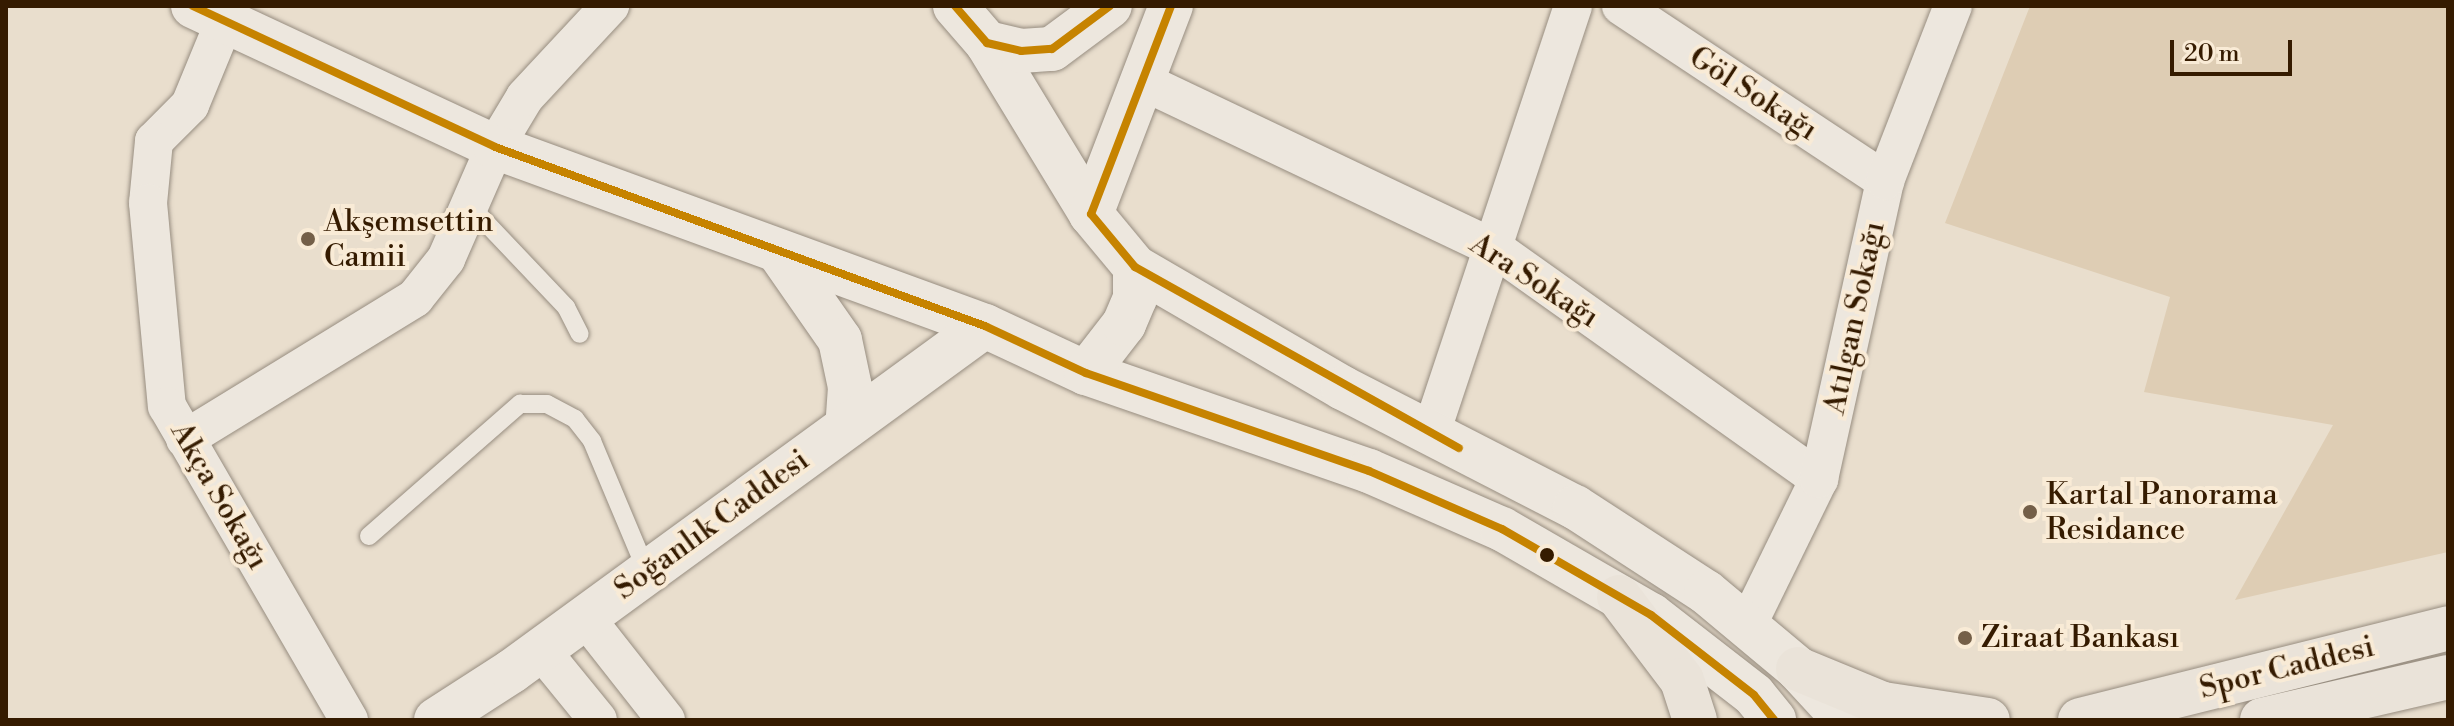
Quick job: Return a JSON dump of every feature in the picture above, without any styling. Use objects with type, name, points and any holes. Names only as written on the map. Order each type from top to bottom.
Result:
[{"type":"main road","points":[[1619,597],[1682,680],[1695,720]]},
{"type":"main road","name":"Spor Caddesi","points":[[2080,720],[2448,628]]},
{"type":"main road","points":[[1798,669],[1883,704],[1988,720]]},
{"type":"main road","name":"Spor Caddesi","points":[[2262,720],[2448,677]]},
{"type":"street","points":[[185,439],[415,298],[446,259],[472,208],[495,147],[525,97],[610,6]]},
{"type":"street","points":[[955,6],[987,43],[1091,214],[1135,267],[1431,433],[1575,507],[1706,592],[1798,669],[1845,720]]},
{"type":"street","points":[[987,43],[1021,51],[1052,49],[1110,6]]},
{"type":"street","points":[[1091,214],[1171,6]]},
{"type":"street","points":[[1431,433],[1573,6]]},
{"type":"street","name":"Göl Sokağı","points":[[1621,6],[1885,181]]},
{"type":"street","name":"Atılgan Sokağı","points":[[1747,626],[1819,479],[1885,181],[1953,6]]},
{"type":"street","points":[[209,13],[495,147],[985,326],[1086,373],[1369,471],[1502,529],[1619,597],[1754,695],[1774,720]]},
{"type":"street","name":"Akça Sokağı","points":[[209,13],[190,105],[154,141],[148,203],[167,406],[349,720]]},
{"type":"street","name":"Ara Sokağı","points":[[1140,80],[1494,248],[1819,479]]},
{"type":"street","points":[[778,251],[840,340],[850,387],[847,426]]},
{"type":"street","points":[[1086,373],[1124,324],[1135,298],[1135,267]]},
{"type":"street","name":"Soğanlık Caddesi","points":[[436,720],[541,650],[985,326]]},
{"type":"street","points":[[585,617],[666,720]]},
{"type":"street","points":[[541,650],[598,720]]},
{"type":"lane","points":[[472,208],[566,307],[580,334]]},
{"type":"lane","points":[[369,536],[520,404],[547,404],[575,419],[592,441],[647,572]]},
{"type":"shaded area","points":[[2030,6],[2448,6],[2448,552],[2235,600],[2333,425],[2144,392],[2170,297],[1945,223]]},
{"type":"transit line","points":[[193,6],[495,147],[985,326],[1086,373],[1369,471],[1502,529],[1651,615],[1754,695],[1774,720]]},
{"type":"transit line","points":[[955,6],[987,43],[1021,51],[1052,49],[1110,6]]},
{"type":"transit line","points":[[1171,6],[1091,214],[1135,267],[1459,448]]},
{"type":"place","name":"Akşemsettin Camii","points":[[308,239]]},
{"type":"place","name":"Kartal Panorama Residance","points":[[2030,512]]},
{"type":"place","name":"Ziraat Bankası","points":[[1965,638]]}]
